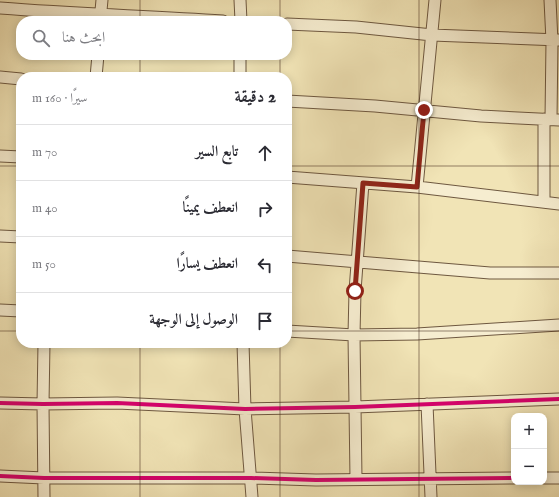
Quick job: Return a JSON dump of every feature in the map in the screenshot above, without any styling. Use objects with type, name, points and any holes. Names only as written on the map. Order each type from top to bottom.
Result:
[{"type":"street","points":[[100,16],[102,0]]},
{"type":"street","points":[[240,0],[241,16]]},
{"type":"street","points":[[417,187],[435,0]]},
{"type":"street","points":[[544,202],[551,119],[555,40],[550,0]]},
{"type":"street","points":[[0,8],[80,16]]},
{"type":"street","points":[[292,24],[356,27],[432,35],[555,40]]},
{"type":"street","points":[[96,72],[98,60]]},
{"type":"street","points":[[240,60],[240,72]]},
{"type":"street","points":[[0,77],[16,79]]},
{"type":"street","points":[[292,101],[424,110],[481,116],[551,119]]},
{"type":"street","points":[[0,156],[16,157]]},
{"type":"street","points":[[292,177],[417,187],[559,204]]},
{"type":"street","points":[[356,479],[354,335],[357,261],[363,183]]},
{"type":"street","points":[[0,236],[16,237]]},
{"type":"street","points":[[292,256],[490,272],[559,273]]},
{"type":"street","points":[[0,310],[16,311]]},
{"type":"street","points":[[292,331],[354,335],[432,333],[559,325]]},
{"type":"street","points":[[44,348],[44,497]]},
{"type":"street","points":[[243,348],[245,409],[252,497]]},
{"type":"street","points":[[0,403],[117,403],[245,409],[355,407],[559,399]]},
{"type":"street","points":[[427,404],[431,497]]},
{"type":"street","points":[[0,476],[44,478],[251,478],[316,480],[511,478]]},
{"type":"street","points":[[547,478],[559,478]]},
{"type":"cycle path","points":[[0,403],[117,403],[245,409],[355,407],[559,399]]},
{"type":"cycle path","points":[[0,476],[44,478],[251,478],[316,480],[511,478]]},
{"type":"route","points":[[355,291],[363,183],[417,187],[424,110]]}]
